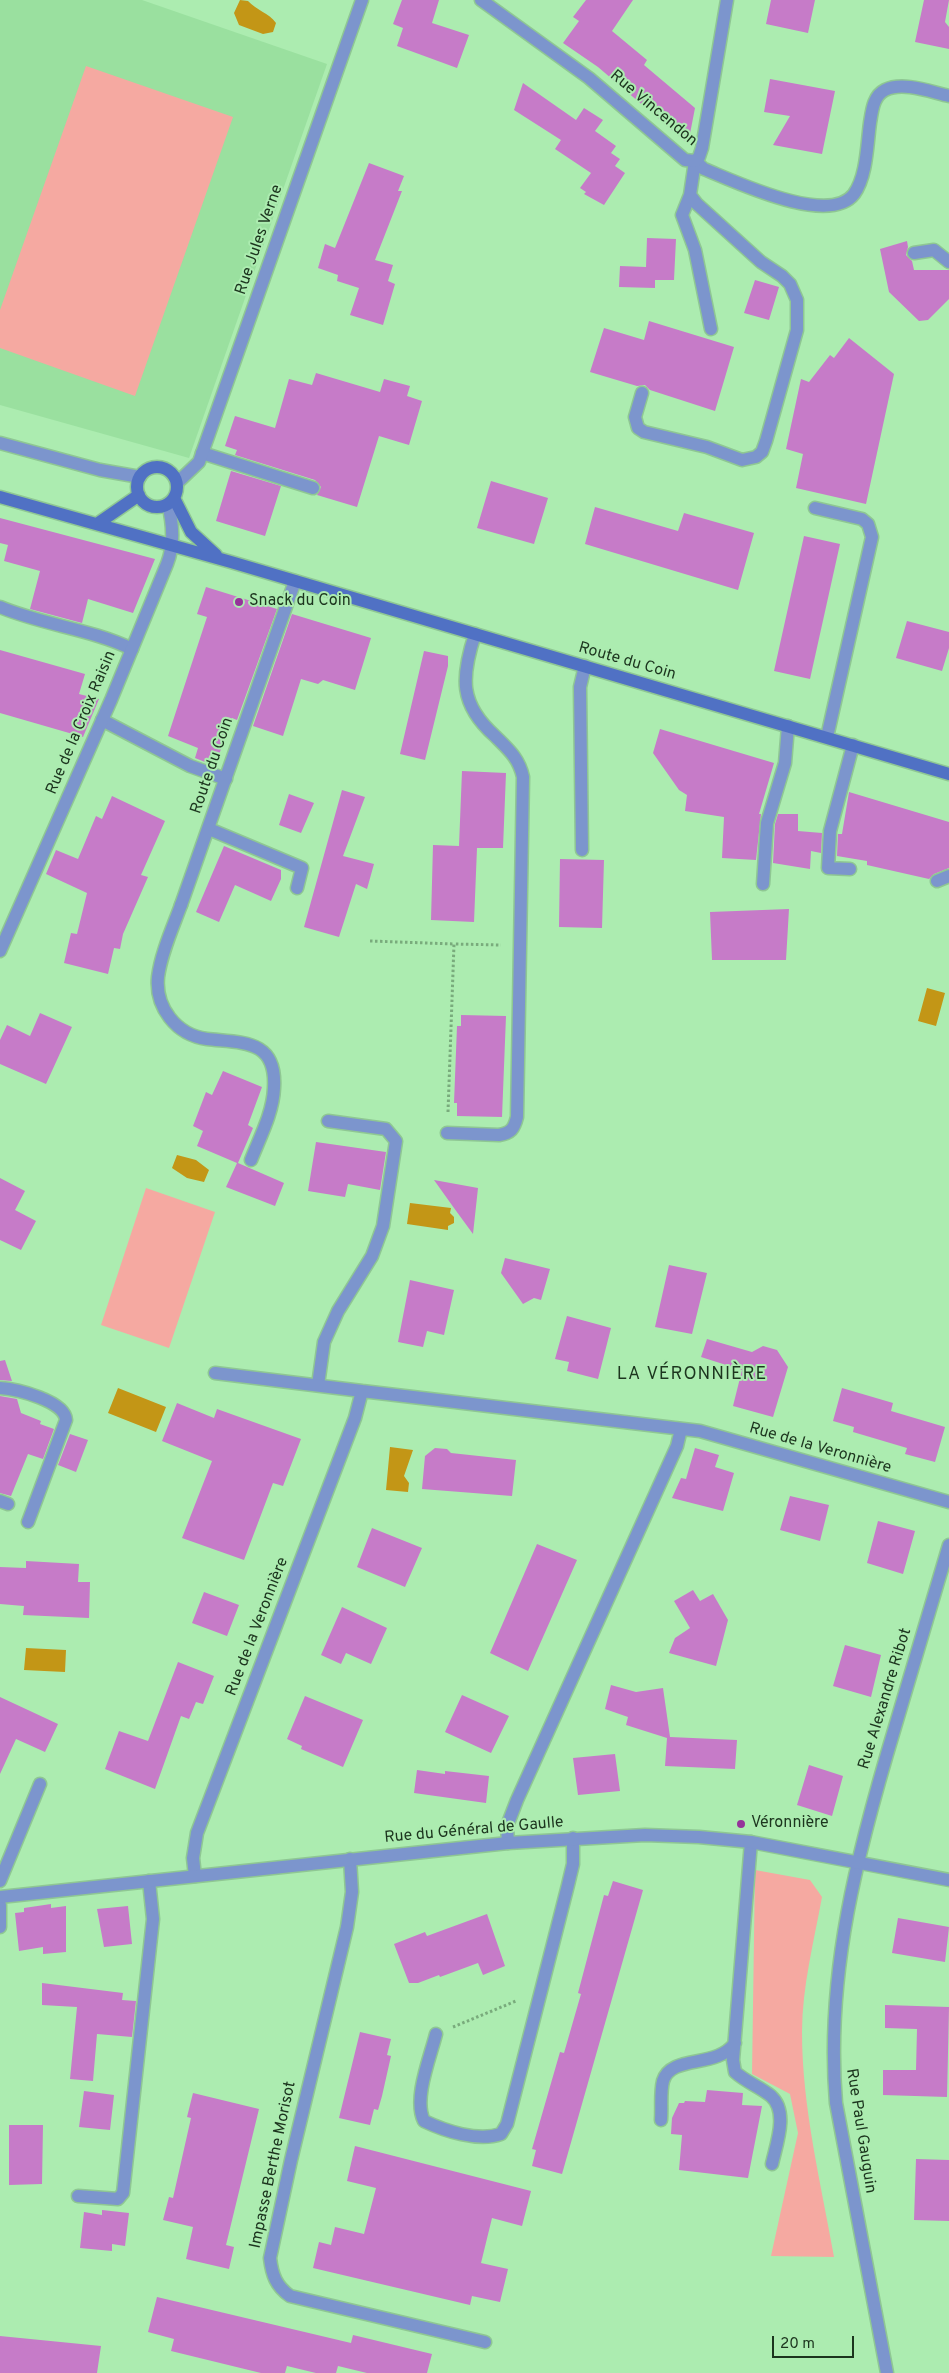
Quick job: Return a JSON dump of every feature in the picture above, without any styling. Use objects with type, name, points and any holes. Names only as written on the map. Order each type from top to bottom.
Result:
[{"type":"main road","points":[[158,467],[171,473],[177,483],[171,501],[154,507],[146,504],[139,495],[140,477],[151,468],[158,467]]},
{"type":"main road","points":[[97,524],[139,495]]},
{"type":"main road","name":"Route du Coin","points":[[0,497],[225,560],[949,774]]},
{"type":"main road","name":"Route du Coin","points":[[171,501],[191,532],[208,549],[225,560]]},
{"type":"street","name":"Rue Jules Verne","points":[[177,483],[199,462],[362,0]]},
{"type":"street","name":"Rue Vincendon","points":[[481,0],[589,78],[684,160],[694,161],[699,157],[702,148],[727,0]]},
{"type":"street","points":[[694,161],[704,169],[788,201],[813,206],[831,206],[845,202],[854,194],[864,166],[872,110],[876,99],[885,90],[910,88],[949,96]]},
{"type":"street","points":[[694,161],[690,195],[682,215],[695,250],[711,329]]},
{"type":"street","points":[[642,393],[635,418],[638,428],[644,432],[707,447],[742,460],[756,457],[762,452],[766,441],[797,330],[797,300],[790,284],[782,276],[761,262],[697,204],[690,195]]},
{"type":"street","points":[[914,253],[934,250],[949,262]]},
{"type":"street","points":[[0,443],[100,470],[140,477]]},
{"type":"street","points":[[202,453],[313,488]]},
{"type":"street","name":"Rue de la Croix Raisin","points":[[0,951],[102,720],[167,564],[173,524],[171,501]]},
{"type":"street","points":[[815,508],[862,520],[868,524],[872,537],[827,737]]},
{"type":"street","name":"Route du Coin","points":[[251,1160],[272,1100],[274,1075],[271,1062],[263,1051],[249,1043],[206,1039],[191,1035],[168,1017],[158,991],[158,976],[181,905],[295,581]]},
{"type":"street","points":[[0,607],[23,617],[120,643],[132,649]]},
{"type":"street","points":[[447,1133],[499,1135],[514,1129],[517,1118],[523,777],[520,763],[475,714],[465,694],[467,666],[475,634]]},
{"type":"street","points":[[582,850],[580,687],[585,666]]},
{"type":"street","points":[[102,720],[190,766],[226,779]]},
{"type":"street","points":[[763,884],[767,823],[785,763],[788,726]]},
{"type":"street","points":[[850,870],[828,868],[830,831],[853,745]]},
{"type":"street","points":[[209,829],[302,868],[297,888]]},
{"type":"street","points":[[318,1385],[324,1342],[338,1311],[372,1256],[383,1226],[396,1141],[386,1129],[328,1121]]},
{"type":"street","name":"Rue de la Veronnière","points":[[214,1373],[700,1431],[949,1502]]},
{"type":"street","points":[[0,1388],[28,1394],[61,1407],[66,1413],[66,1420],[28,1522]]},
{"type":"street","name":"Rue de la Veronnière","points":[[195,1876],[193,1853],[197,1834],[355,1418],[362,1391]]},
{"type":"street","points":[[508,1843],[507,1826],[516,1800],[678,1446],[681,1428]]},
{"type":"street","name":"Rue Alexandre Ribot","points":[[857,1863],[882,1770],[949,1545]]},
{"type":"street","points":[[0,1880],[40,1784]]},
{"type":"street","name":"Rue du Général de Gaulle","points":[[0,1897],[508,1843],[645,1835],[699,1837],[750,1842],[949,1880]]},
{"type":"street","points":[[436,2034],[420,2100],[419,2112],[424,2121],[435,2126],[480,2137],[491,2137],[501,2134],[506,2124],[573,1864],[573,1838]]},
{"type":"street","points":[[750,1842],[735,2042],[735,2072],[771,2096],[780,2112],[780,2125],[772,2164]]},
{"type":"street","name":"Impasse Berthe Morisot","points":[[350,1859],[352,1892],[346,1927],[290,2160],[270,2258],[272,2274],[280,2289],[290,2296],[485,2342]]},
{"type":"street","name":"Rue Paul Gauguin","points":[[857,1863],[838,1968],[832,2059],[836,2103],[887,2373]]},
{"type":"street","points":[[78,2196],[118,2200],[124,2193],[153,1920],[149,1881]]},
{"type":"street","points":[[0,1905],[0,1927]]},
{"type":"street","points":[[661,2120],[664,2080],[668,2073],[675,2067],[684,2064],[723,2055],[729,2052],[735,2042]]},
{"type":"path","points":[[370,941],[520,945]]},
{"type":"path","points":[[447,1133],[454,944]]},
{"type":"path","points":[[436,2034],[541,1991]]},
{"type":"shaded area","points":[[0,0],[142,0],[327,64],[189,458],[0,405]]},
{"type":"shaded area","points":[[240,0],[248,1],[273,20],[276,23],[273,32],[263,34],[239,25],[234,13]]},
{"type":"shaded area","points":[[86,66],[233,117],[135,396],[0,348],[0,310]]},
{"type":"shaded area","points":[[927,988],[945,993],[936,1026],[918,1021]]},
{"type":"shaded area","points":[[177,1155],[196,1160],[209,1170],[204,1182],[187,1178],[172,1168]]},
{"type":"shaded area","points":[[146,1188],[215,1212],[169,1348],[101,1325]]},
{"type":"shaded area","points":[[410,1203],[451,1208],[450,1213],[454,1217],[454,1223],[448,1226],[448,1230],[407,1224]]},
{"type":"shaded area","points":[[118,1388],[166,1407],[156,1432],[108,1413]]},
{"type":"shaded area","points":[[390,1447],[413,1450],[404,1476],[409,1483],[408,1492],[386,1490]]},
{"type":"shaded area","points":[[26,1648],[66,1650],[65,1672],[24,1670]]},
{"type":"shaded area","points":[[755,1870],[810,1880],[822,1897],[809,1964],[802,2032],[805,2089],[813,2145],[834,2257],[771,2256],[798,2133],[790,2094],[752,2074]]},
{"type":"building","points":[[402,0],[439,0],[432,23],[469,35],[457,68],[397,46],[403,28],[393,24]]},
{"type":"building","points":[[586,0],[633,0],[612,31],[647,60],[644,65],[695,108],[688,144],[598,67],[563,43],[579,21],[573,17]]},
{"type":"building","points":[[771,0],[815,0],[808,33],[766,24]]},
{"type":"building","points":[[924,0],[949,0],[945,22],[949,27],[949,49],[915,42]]},
{"type":"building","points":[[770,79],[835,91],[822,154],[773,145],[790,116],[764,112]]},
{"type":"building","points":[[523,83],[576,120],[584,108],[603,120],[595,131],[616,146],[611,153],[620,159],[615,166],[625,173],[604,205],[584,194],[586,192],[580,188],[591,173],[555,149],[561,140],[514,110]]},
{"type":"building","points":[[369,163],[404,176],[398,191],[402,191],[375,260],[393,265],[388,281],[395,284],[383,325],[350,315],[359,288],[337,281],[338,275],[318,268],[325,244],[335,248]]},
{"type":"building","points":[[647,238],[676,239],[674,280],[655,280],[655,288],[619,287],[620,266],[646,267]]},
{"type":"building","points":[[907,241],[906,255],[912,261],[914,270],[949,270],[949,299],[928,320],[919,321],[889,292],[880,249]]},
{"type":"building","points":[[755,280],[779,287],[769,320],[744,313]]},
{"type":"building","points":[[649,321],[734,347],[715,411],[650,390],[645,385],[637,386],[590,372],[604,328],[644,340]]},
{"type":"building","points":[[849,338],[894,374],[866,504],[796,488],[803,454],[786,449],[801,379],[809,382],[830,355],[834,358]]},
{"type":"building","points":[[316,373],[380,392],[384,379],[410,386],[407,396],[422,401],[409,445],[379,436],[357,507],[317,495],[321,487],[315,480],[235,455],[237,450],[225,446],[235,416],[275,428],[289,379],[312,385]]},
{"type":"building","points":[[231,471],[281,486],[265,536],[216,521]]},
{"type":"building","points":[[491,481],[548,498],[534,544],[477,528]]},
{"type":"building","points":[[595,507],[678,531],[684,513],[754,533],[738,590],[585,544]]},
{"type":"building","points":[[0,518],[155,559],[133,613],[88,599],[82,623],[30,609],[40,571],[4,561],[8,545],[0,543]]},
{"type":"building","points":[[804,536],[840,544],[810,679],[774,671]]},
{"type":"building","points":[[206,587],[277,609],[237,720],[232,718],[215,766],[195,758],[198,748],[168,736],[207,617],[197,614]]},
{"type":"building","points":[[292,614],[371,638],[355,690],[323,680],[318,684],[301,679],[283,736],[253,726]]},
{"type":"building","points":[[907,621],[949,632],[949,648],[942,671],[896,658]]},
{"type":"building","points":[[0,650],[85,674],[79,694],[99,699],[83,737],[0,713]]},
{"type":"building","points":[[424,651],[448,656],[448,666],[425,760],[400,754]]},
{"type":"building","points":[[660,729],[774,763],[759,814],[761,814],[756,860],[722,858],[724,817],[685,811],[687,795],[679,790],[653,753]]},
{"type":"building","points":[[462,771],[506,773],[503,848],[477,848],[474,922],[431,920],[433,845],[459,846]]},
{"type":"building","points":[[342,790],[365,797],[343,856],[374,864],[367,889],[356,884],[339,937],[304,927]]},
{"type":"building","points":[[849,792],[949,822],[949,868],[934,874],[929,879],[867,865],[867,861],[837,856],[838,834],[842,834]]},
{"type":"building","points":[[289,794],[314,803],[301,833],[279,825]]},
{"type":"building","points":[[112,796],[165,821],[141,875],[148,877],[123,934],[120,949],[114,948],[108,974],[64,963],[71,933],[77,934],[87,893],[46,874],[56,850],[78,859],[96,816],[102,819]]},
{"type":"building","points":[[778,814],[798,814],[798,831],[822,833],[821,853],[811,851],[810,869],[773,863],[775,824]]},
{"type":"building","points":[[224,846],[281,870],[281,879],[271,901],[235,885],[219,922],[196,912]]},
{"type":"building","points":[[560,859],[604,860],[602,928],[559,927]]},
{"type":"building","points":[[789,909],[786,960],[712,960],[710,912]]},
{"type":"building","points":[[40,1013],[72,1027],[46,1084],[0,1064],[0,1040],[7,1025],[30,1036]]},
{"type":"building","points":[[461,1015],[506,1016],[502,1117],[457,1116],[457,1103],[454,1103],[457,1026],[461,1026]]},
{"type":"building","points":[[223,1071],[262,1087],[248,1125],[253,1128],[238,1163],[284,1183],[275,1206],[226,1187],[237,1163],[197,1146],[203,1131],[193,1126],[206,1092],[212,1095]]},
{"type":"building","points":[[316,1142],[386,1152],[380,1190],[348,1184],[345,1197],[308,1191]]},
{"type":"building","points":[[0,1178],[25,1191],[15,1210],[36,1221],[21,1250],[0,1240]]},
{"type":"building","points":[[434,1180],[478,1188],[473,1234],[454,1208]]},
{"type":"building","points":[[505,1258],[550,1269],[541,1300],[534,1298],[523,1304],[501,1273]]},
{"type":"building","points":[[669,1265],[707,1273],[692,1334],[655,1327]]},
{"type":"building","points":[[410,1280],[454,1290],[444,1335],[427,1331],[423,1347],[398,1342]]},
{"type":"building","points":[[567,1316],[611,1328],[598,1379],[567,1371],[569,1362],[555,1359]]},
{"type":"building","points":[[707,1339],[752,1352],[763,1346],[777,1350],[788,1367],[773,1417],[733,1406],[742,1370],[701,1357]]},
{"type":"building","points":[[5,1360],[12,1381],[0,1380],[0,1361]]},
{"type":"building","points":[[842,1388],[893,1403],[891,1411],[945,1427],[935,1462],[905,1454],[907,1448],[853,1432],[854,1427],[833,1421]]},
{"type":"building","points":[[0,1396],[17,1399],[21,1413],[41,1421],[40,1424],[54,1429],[43,1459],[28,1454],[11,1496],[0,1493]]},
{"type":"building","points":[[177,1403],[214,1418],[217,1409],[301,1439],[283,1486],[273,1483],[244,1560],[182,1538],[212,1461],[162,1441]]},
{"type":"building","points":[[70,1434],[88,1440],[76,1472],[58,1465]]},
{"type":"building","points":[[435,1448],[447,1449],[451,1453],[516,1460],[512,1496],[422,1489],[425,1456]]},
{"type":"building","points":[[695,1448],[719,1455],[715,1467],[734,1473],[723,1511],[672,1498],[681,1478],[686,1479]]},
{"type":"building","points":[[790,1496],[829,1505],[820,1541],[780,1530]]},
{"type":"building","points":[[878,1521],[915,1531],[903,1574],[867,1563]]},
{"type":"building","points":[[372,1528],[422,1548],[405,1587],[357,1567]]},
{"type":"building","points":[[537,1544],[577,1560],[528,1671],[490,1653]]},
{"type":"building","points":[[26,1561],[79,1564],[78,1582],[90,1582],[89,1618],[23,1615],[24,1606],[0,1604],[0,1567],[26,1568]]},
{"type":"building","points":[[693,1590],[700,1601],[713,1594],[728,1620],[716,1666],[669,1653],[675,1638],[690,1628],[674,1601]]},
{"type":"building","points":[[204,1592],[239,1605],[227,1636],[192,1623]]},
{"type":"building","points":[[342,1607],[387,1628],[371,1664],[346,1653],[341,1664],[321,1655]]},
{"type":"building","points":[[845,1645],[881,1655],[871,1697],[833,1686]]},
{"type":"building","points":[[178,1662],[214,1676],[203,1704],[196,1702],[189,1719],[181,1716],[155,1789],[105,1769],[119,1731],[148,1741]]},
{"type":"building","points":[[611,1685],[636,1692],[663,1688],[670,1737],[737,1740],[735,1769],[665,1766],[667,1738],[626,1725],[628,1717],[605,1709]]},
{"type":"building","points":[[462,1695],[509,1716],[491,1753],[445,1732]]},
{"type":"building","points":[[305,1696],[363,1720],[343,1767],[301,1749],[302,1746],[287,1739]]},
{"type":"building","points":[[0,1697],[58,1724],[45,1752],[16,1739],[0,1774]]},
{"type":"building","points":[[615,1754],[620,1791],[578,1795],[573,1758]]},
{"type":"building","points":[[809,1765],[843,1776],[832,1816],[797,1805]]},
{"type":"building","points":[[417,1770],[445,1774],[445,1771],[489,1776],[486,1803],[414,1793]]},
{"type":"building","points":[[613,1881],[643,1890],[562,2174],[532,2166],[536,2150],[532,2149],[560,2052],[564,2053],[581,1994],[578,1993],[604,1895],[608,1896]]},
{"type":"building","points":[[51,1904],[51,1908],[66,1906],[66,1952],[43,1954],[43,1947],[19,1951],[15,1913],[24,1912],[24,1908]]},
{"type":"building","points":[[128,1906],[132,1944],[104,1947],[97,1909]]},
{"type":"building","points":[[487,1914],[505,1966],[483,1975],[478,1963],[440,1977],[439,1975],[418,1983],[409,1983],[394,1944],[425,1932],[427,1936]]},
{"type":"building","points":[[898,1918],[949,1927],[945,1962],[892,1953]]},
{"type":"building","points":[[42,1983],[123,1993],[122,2000],[136,2001],[132,2037],[97,2034],[93,2081],[70,2079],[77,2007],[42,2005]]},
{"type":"building","points":[[885,2005],[949,2007],[947,2097],[883,2095],[883,2070],[916,2070],[917,2029],[885,2028]]},
{"type":"building","points":[[360,2032],[391,2039],[387,2055],[391,2056],[382,2096],[378,2110],[374,2109],[370,2125],[339,2118]]},
{"type":"building","points":[[707,2090],[743,2093],[742,2105],[762,2106],[748,2178],[679,2170],[682,2135],[671,2134],[672,2118],[679,2103],[684,2103],[685,2101],[705,2102]]},
{"type":"building","points":[[84,2091],[114,2095],[110,2130],[79,2127]]},
{"type":"building","points":[[193,2093],[259,2109],[226,2245],[234,2247],[229,2269],[186,2259],[193,2227],[163,2220],[169,2197],[173,2198],[191,2118],[187,2117]]},
{"type":"building","points":[[9,2125],[43,2125],[42,2184],[9,2185]]},
{"type":"building","points":[[355,2146],[531,2191],[522,2226],[492,2218],[481,2263],[508,2269],[500,2302],[472,2296],[470,2305],[313,2268],[319,2242],[331,2245],[335,2227],[364,2234],[376,2188],[347,2181]]},
{"type":"building","points":[[916,2159],[949,2160],[949,2221],[914,2220]]},
{"type":"building","points":[[102,2210],[129,2213],[125,2246],[112,2244],[112,2251],[80,2248],[84,2212],[102,2215]]},
{"type":"building","points":[[157,2297],[351,2343],[353,2335],[432,2354],[427,2373],[367,2373],[338,2366],[336,2373],[316,2373],[287,2366],[285,2373],[261,2373],[171,2351],[174,2339],[148,2332]]},
{"type":"building","points":[[0,2336],[101,2346],[97,2373],[0,2373]]},
{"type":"place","name":"Snack du Coin","points":[[239,602]]},
{"type":"place","name":"Véronnière","points":[[741,1824]]},
{"type":"district","name":"LA VÉRONNIÈRE","points":[[692,1375]]}]
